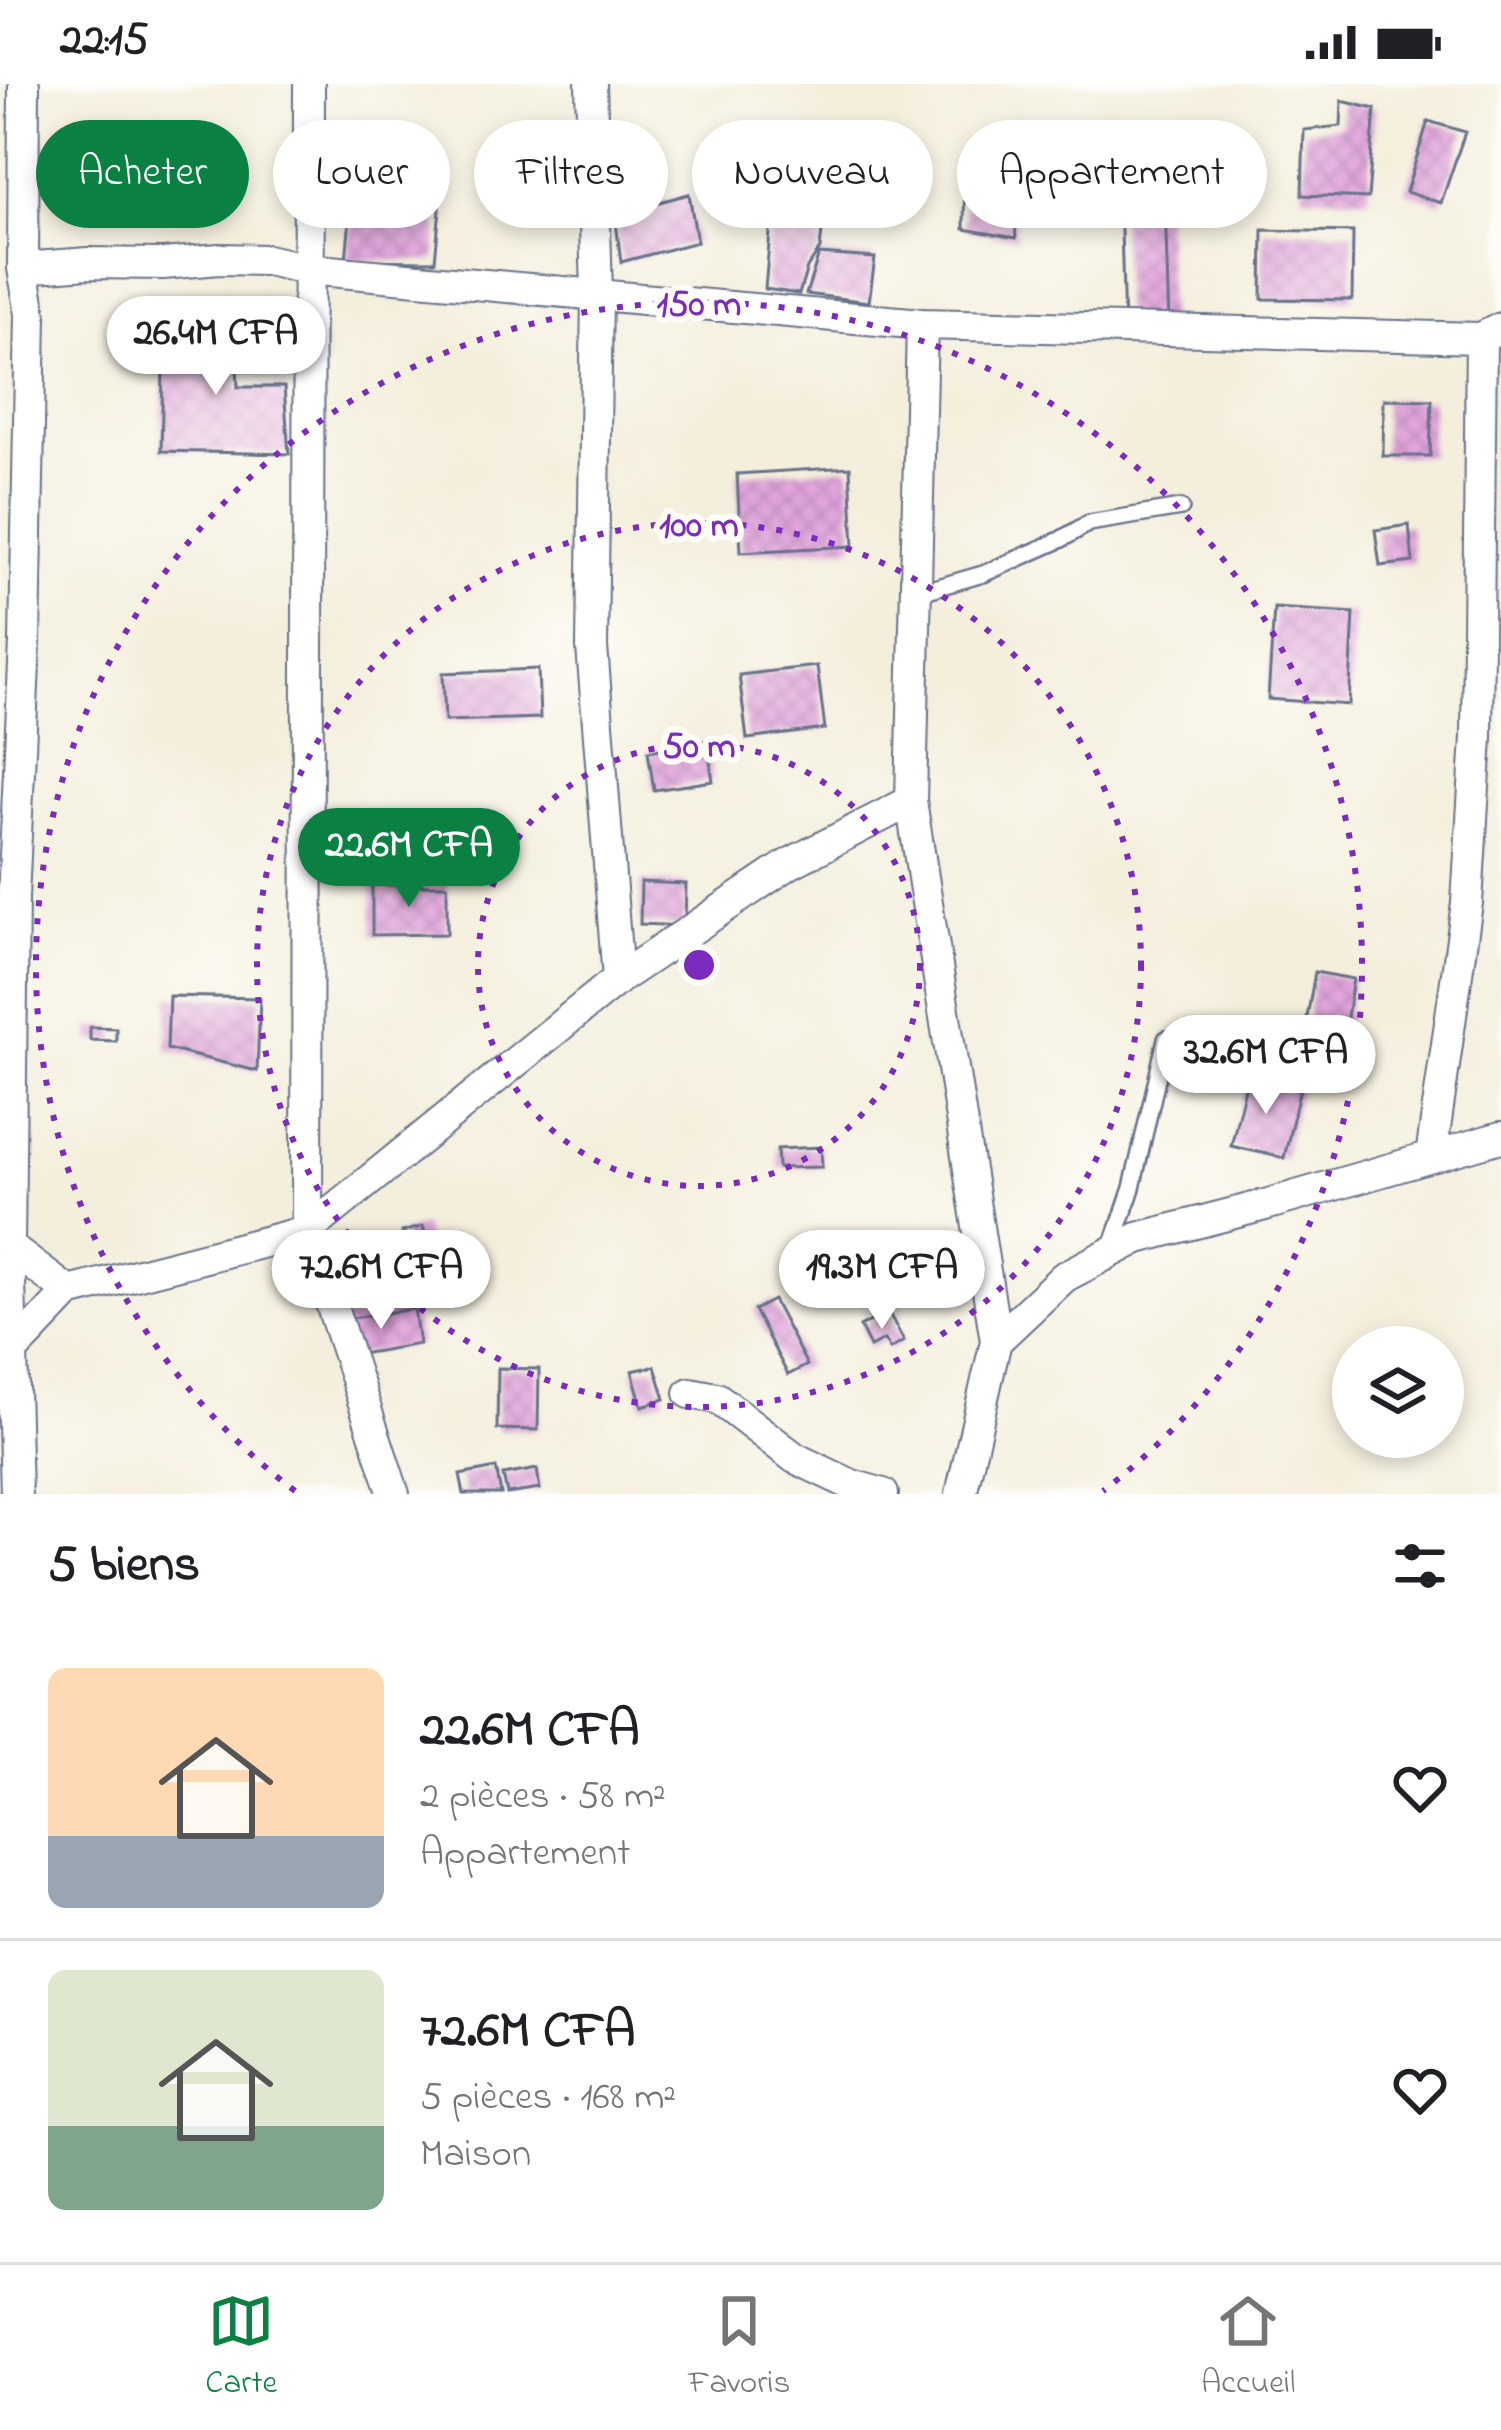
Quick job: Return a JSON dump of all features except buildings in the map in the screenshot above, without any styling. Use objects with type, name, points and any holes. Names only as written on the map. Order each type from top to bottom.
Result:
[{"type":"street","points":[[16,1494],[9,1246],[13,898],[9,805],[25,643],[31,314],[23,268],[24,84]]},
{"type":"street","points":[[309,84],[307,1231],[394,1494]]},
{"type":"street","points":[[591,84],[597,294],[592,647],[618,979]]},
{"type":"street","points":[[23,268],[267,260],[308,269],[922,324],[1491,333],[1467,903],[1430,1157]]},
{"type":"street","points":[[922,324],[911,801],[996,1340],[961,1494]]},
{"type":"street","points":[[13,1352],[69,1292],[307,1231],[618,979],[789,864],[911,801]]},
{"type":"street","points":[[996,1340],[1064,1276],[1138,1238],[1501,1136]]},
{"type":"street","points":[[9,1246],[69,1292]]},
{"type":"street","points":[[690,1393],[717,1398],[795,1458],[851,1485],[883,1494]]},
{"type":"lane","points":[[917,593],[983,574],[1089,523],[1180,508]]},
{"type":"lane","points":[[1109,1253],[1132,1188],[1166,1039]]}]
